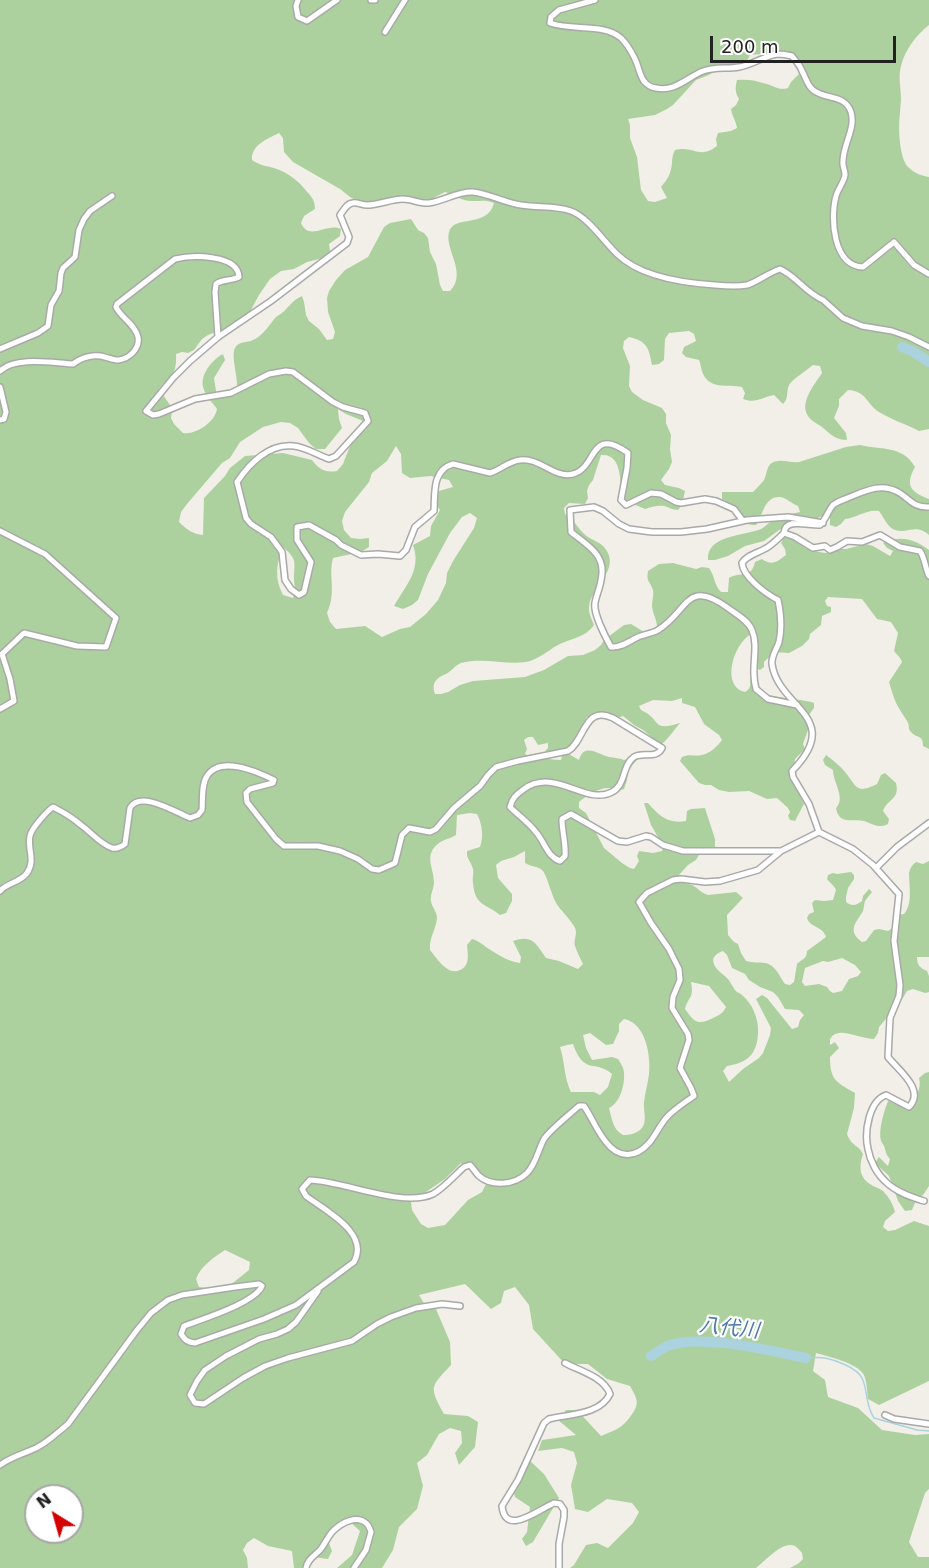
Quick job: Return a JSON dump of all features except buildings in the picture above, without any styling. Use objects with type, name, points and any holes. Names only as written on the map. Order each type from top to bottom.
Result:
[{"type":"street","points":[[298,0],[296,6],[298,17],[307,21],[337,0]]},
{"type":"street","points":[[385,32],[405,0]]},
{"type":"street","points":[[595,0],[559,10],[551,17],[550,22],[561,27],[604,30],[615,34],[634,57],[640,76],[647,85],[655,88],[674,88],[714,68],[741,67],[777,54],[792,56],[813,91],[823,96],[843,100],[850,110],[852,121],[843,159],[845,175],[836,195],[834,210],[838,250],[848,264],[863,267],[894,242],[914,265],[929,274]]},
{"type":"street","points":[[743,521],[734,509],[705,499],[681,503],[661,494],[651,493],[626,505],[621,500],[627,468],[627,453],[611,444],[601,445],[596,449],[583,469],[574,474],[559,473],[527,460],[512,462],[490,473],[453,464],[440,471],[436,478],[434,511],[415,527],[406,550],[400,556],[361,555],[309,525],[297,527],[297,540],[311,562],[304,592],[299,595],[285,580],[282,552],[271,537],[250,524],[246,518],[237,482],[246,468],[260,456],[278,446],[294,446],[329,459],[336,456],[368,421],[367,415],[333,402],[293,372],[286,371],[269,374],[231,393],[195,399],[159,414],[153,415],[146,411],[173,378],[218,337],[271,301],[347,243],[349,237],[340,215],[348,205],[353,203],[366,205],[402,199],[428,203],[442,201],[466,192],[476,192],[523,206],[561,208],[574,212],[627,262],[663,277],[694,283],[731,286],[747,285],[769,272],[783,270],[843,318],[862,326],[901,334],[929,347]]},
{"type":"street","points":[[0,349],[38,333],[48,326],[51,305],[59,291],[60,273],[75,257],[79,230],[84,219],[90,211],[111,196]]},
{"type":"street","points":[[0,371],[5,366],[29,362],[73,364],[79,359],[90,356],[124,359],[134,352],[138,337],[131,325],[118,312],[117,304],[175,259],[183,257],[220,258],[239,270],[239,277],[216,284],[218,337]]},
{"type":"street","points":[[0,387],[6,412],[4,419],[0,420]]},
{"type":"street","points":[[924,1202],[892,1187],[885,1181],[874,1166],[867,1149],[870,1117],[880,1097],[886,1095],[909,1107],[915,1096],[913,1086],[888,1057],[890,1018],[899,996],[900,985],[894,941],[899,894],[876,868],[853,849],[819,832],[809,804],[793,777],[792,771],[803,760],[809,749],[812,728],[776,678],[772,664],[779,640],[781,613],[778,600],[766,594],[744,570],[742,563],[747,557],[770,546],[789,525],[794,523],[818,526],[823,523],[838,502],[875,488],[898,491],[910,502],[922,508],[929,507]]},
{"type":"street","points":[[797,705],[768,699],[756,689],[755,639],[752,628],[712,598],[702,595],[694,596],[657,632],[641,635],[616,648],[611,648],[594,605],[603,569],[601,561],[593,550],[571,532],[570,510],[594,507],[628,529],[671,533],[743,521],[788,517],[823,523]]},
{"type":"street","points":[[0,531],[45,554],[116,618],[106,646],[77,646],[24,633],[2,654],[14,701],[0,709]]},
{"type":"street","points":[[784,533],[813,548],[825,546],[830,549],[847,541],[862,542],[880,536],[900,547],[920,551],[929,576]]},
{"type":"street","points":[[0,891],[27,873],[32,859],[30,835],[48,810],[53,807],[80,823],[100,841],[113,848],[120,848],[125,844],[130,808],[133,803],[140,800],[152,802],[194,818],[202,810],[204,783],[208,775],[215,769],[231,766],[256,771],[274,780],[273,783],[250,789],[246,793],[247,802],[284,846],[318,846],[340,851],[358,859],[372,869],[379,870],[395,863],[402,835],[409,828],[430,832],[436,830],[454,808],[480,786],[496,767],[573,748],[589,720],[598,714],[613,718],[662,748],[661,752],[636,756],[629,762],[622,782],[612,792],[587,794],[572,787],[548,782],[526,787],[512,799],[510,807],[536,831],[555,859],[560,861],[566,856],[562,819],[571,814],[618,841],[627,842],[646,836],[682,851],[781,851]]},
{"type":"street","points":[[876,868],[897,847],[929,823]]},
{"type":"street","points":[[0,1466],[10,1458],[36,1447],[68,1424],[137,1330],[151,1313],[168,1300],[182,1295],[235,1287],[259,1284],[262,1286],[253,1297],[184,1326],[181,1334],[185,1340],[195,1343],[264,1319],[296,1305],[354,1262],[358,1255],[356,1238],[348,1227],[306,1196],[302,1189],[310,1180],[322,1180],[376,1193],[422,1198],[436,1192],[464,1167],[470,1165],[479,1176],[489,1182],[515,1181],[527,1173],[545,1138],[579,1106],[584,1106],[598,1131],[615,1151],[627,1156],[633,1155],[647,1145],[667,1117],[694,1096],[680,1068],[689,1040],[688,1034],[672,1008],[673,997],[680,980],[679,969],[639,902],[647,893],[673,880],[720,881],[758,870],[781,851],[819,832]]},
{"type":"street","points":[[320,1287],[314,1299],[288,1329],[241,1347],[205,1370],[190,1395],[195,1403],[204,1404],[265,1366],[352,1341],[390,1317],[425,1306],[442,1304],[460,1306]]},
{"type":"street","points":[[559,1568],[559,1544],[564,1517],[564,1510],[560,1504],[554,1503],[518,1521],[504,1516],[502,1506],[518,1480],[544,1424],[549,1419],[598,1407],[607,1401],[610,1394],[602,1382],[564,1363]]},
{"type":"street","points":[[885,1415],[894,1419],[929,1424]]},
{"type":"street","points":[[306,1568],[307,1563],[321,1549],[333,1531],[347,1521],[359,1520],[367,1524],[371,1532],[366,1550],[354,1568]]},
{"type":"green space","points":[[0,0],[929,0],[929,25],[912,43],[901,66],[899,126],[901,149],[905,162],[913,171],[929,177],[929,429],[919,431],[889,417],[875,409],[859,393],[848,390],[839,399],[834,418],[846,433],[847,440],[840,439],[811,419],[806,411],[805,405],[809,393],[822,373],[820,366],[813,365],[789,385],[783,404],[774,395],[748,400],[743,399],[745,393],[742,387],[710,382],[703,374],[699,360],[686,357],[682,353],[684,347],[696,341],[694,334],[689,331],[669,333],[665,339],[664,360],[652,365],[646,346],[629,337],[624,341],[623,348],[630,366],[629,386],[632,392],[643,400],[662,408],[666,414],[666,423],[671,435],[672,462],[661,480],[665,485],[685,491],[682,505],[678,510],[666,506],[645,509],[621,502],[617,465],[614,459],[601,455],[587,491],[588,498],[585,504],[569,503],[564,508],[565,514],[585,535],[602,545],[609,555],[608,570],[594,592],[589,607],[594,625],[582,635],[530,661],[461,663],[437,679],[434,687],[435,694],[441,694],[473,681],[525,677],[544,670],[568,656],[583,655],[595,650],[624,625],[631,624],[649,635],[656,635],[657,623],[652,606],[653,590],[648,579],[648,571],[659,564],[673,563],[696,569],[709,568],[721,592],[728,592],[729,578],[748,573],[755,562],[762,559],[774,562],[786,555],[781,543],[784,537],[791,538],[805,548],[826,553],[866,544],[890,556],[893,551],[883,543],[896,539],[913,541],[929,550],[929,749],[923,746],[921,738],[910,730],[896,703],[889,682],[902,662],[894,651],[898,633],[891,622],[877,619],[862,599],[828,597],[825,601],[827,606],[831,607],[831,612],[822,616],[821,625],[810,634],[809,639],[789,653],[774,652],[760,670],[756,668],[754,645],[756,632],[748,636],[736,652],[732,672],[737,688],[745,692],[750,687],[751,676],[766,694],[814,703],[814,708],[808,716],[808,730],[803,744],[805,749],[795,759],[793,778],[804,804],[795,821],[790,820],[788,808],[777,798],[767,799],[749,791],[729,792],[699,783],[680,761],[682,757],[705,754],[722,740],[704,724],[695,707],[682,703],[682,698],[672,701],[653,700],[639,706],[660,725],[680,723],[661,745],[623,716],[610,720],[587,717],[576,741],[564,749],[545,751],[548,743],[538,745],[533,737],[524,740],[527,749],[525,754],[537,757],[561,760],[562,756],[567,753],[579,760],[584,752],[592,751],[624,760],[633,757],[637,760],[628,770],[624,789],[602,789],[579,802],[579,808],[586,813],[604,848],[630,868],[634,869],[639,861],[637,856],[639,851],[653,853],[662,851],[663,846],[651,825],[644,803],[648,803],[664,818],[680,822],[686,821],[687,811],[705,808],[715,839],[715,849],[701,851],[696,860],[679,875],[679,880],[708,895],[736,892],[743,898],[727,915],[728,935],[738,944],[746,961],[769,964],[777,971],[785,984],[790,985],[794,982],[797,964],[805,957],[807,951],[826,937],[807,918],[814,912],[812,903],[815,900],[833,900],[836,890],[827,879],[828,875],[851,872],[854,875],[846,897],[846,902],[850,905],[862,901],[869,889],[872,892],[865,901],[863,911],[854,926],[857,938],[862,942],[866,941],[874,930],[888,931],[892,928],[895,915],[904,914],[910,900],[909,873],[912,865],[916,862],[923,864],[929,861],[929,957],[917,957],[919,966],[927,971],[929,976],[929,992],[913,989],[907,991],[897,1008],[879,1027],[874,1039],[837,1033],[830,1039],[830,1045],[835,1042],[839,1048],[830,1057],[831,1071],[835,1080],[855,1093],[854,1108],[847,1134],[863,1154],[862,1175],[866,1181],[885,1193],[895,1212],[885,1221],[883,1227],[888,1231],[895,1230],[914,1221],[929,1226],[929,1381],[879,1405],[868,1399],[864,1375],[856,1367],[816,1353],[813,1371],[825,1380],[828,1397],[858,1408],[882,1430],[915,1435],[929,1434],[929,1489],[925,1493],[909,1542],[918,1557],[929,1557],[929,1568],[790,1568],[803,1559],[802,1553],[795,1546],[790,1545],[780,1548],[756,1568],[570,1568],[586,1545],[597,1543],[608,1548],[633,1523],[639,1512],[632,1503],[607,1499],[588,1512],[575,1509],[571,1485],[577,1463],[574,1452],[562,1448],[538,1451],[542,1440],[576,1435],[558,1420],[566,1410],[577,1410],[601,1436],[621,1427],[627,1421],[637,1405],[636,1399],[630,1386],[607,1379],[588,1364],[565,1364],[533,1329],[529,1305],[515,1287],[504,1291],[501,1303],[491,1309],[465,1284],[419,1295],[425,1305],[436,1309],[450,1342],[451,1365],[436,1383],[434,1392],[436,1398],[444,1414],[468,1416],[478,1422],[475,1447],[459,1465],[455,1453],[462,1443],[461,1431],[450,1428],[439,1434],[427,1455],[417,1463],[423,1486],[417,1509],[399,1527],[393,1550],[382,1568],[337,1568],[352,1555],[360,1531],[349,1521],[341,1520],[335,1527],[329,1543],[332,1551],[328,1559],[312,1557],[303,1568],[294,1568],[292,1551],[268,1546],[254,1538],[243,1550],[248,1568],[0,1568]],"holes":[[[785,52],[794,61],[800,73],[785,89],[754,80],[737,80],[736,90],[739,99],[731,109],[737,128],[718,133],[717,146],[706,152],[675,150],[670,174],[661,187],[667,198],[655,202],[648,201],[641,190],[637,157],[630,138],[628,119],[655,115],[667,109],[696,80],[721,67],[747,61],[750,55]],[[279,133],[283,138],[284,152],[293,162],[364,204],[405,198],[426,202],[445,192],[464,200],[494,203],[485,216],[457,224],[449,232],[448,239],[457,277],[450,291],[443,291],[436,264],[430,252],[428,238],[418,230],[411,219],[390,223],[384,227],[368,257],[345,270],[329,291],[328,312],[335,332],[333,339],[327,340],[309,321],[302,296],[297,298],[260,336],[239,344],[235,348],[237,388],[221,397],[216,391],[214,378],[225,360],[223,354],[211,363],[203,377],[203,387],[217,409],[209,423],[194,432],[183,433],[174,424],[170,405],[159,389],[174,371],[176,354],[188,353],[208,335],[241,323],[246,319],[270,279],[281,271],[294,269],[307,262],[327,257],[330,251],[329,244],[340,236],[341,229],[309,231],[304,228],[301,223],[304,216],[315,209],[311,197],[289,175],[252,160],[257,146]],[[338,409],[363,421],[362,431],[350,446],[343,464],[337,471],[325,471],[312,460],[283,453],[245,456],[230,468],[204,498],[203,535],[190,531],[179,522],[181,512],[187,504],[222,463],[230,458],[240,442],[263,427],[281,422],[290,423],[298,428],[316,449],[325,449],[342,428]],[[396,446],[401,454],[402,473],[410,478],[431,476],[449,480],[453,487],[435,492],[435,502],[440,510],[431,526],[430,536],[413,545],[414,570],[394,606],[403,609],[418,600],[428,574],[450,533],[462,517],[470,513],[477,518],[474,528],[447,573],[446,583],[438,600],[410,627],[382,637],[365,626],[336,629],[327,613],[332,591],[333,558],[361,552],[369,547],[369,538],[351,538],[344,530],[342,521],[345,512],[369,482],[372,473],[387,461]],[[284,548],[294,562],[293,598],[283,595],[280,589],[277,577]],[[477,814],[482,830],[480,847],[467,851],[473,869],[474,890],[478,900],[500,915],[506,913],[512,901],[512,894],[498,878],[496,865],[525,851],[525,863],[543,871],[558,906],[575,928],[575,946],[583,964],[578,969],[546,958],[533,942],[525,939],[513,941],[521,957],[520,963],[504,958],[472,939],[467,945],[468,960],[463,968],[451,971],[439,962],[430,950],[437,918],[431,901],[434,877],[430,857],[431,852],[439,843],[456,835],[457,815]],[[723,951],[732,968],[745,974],[749,980],[760,987],[773,992],[785,1009],[799,1010],[804,1015],[798,1027],[792,1029],[767,998],[762,995],[756,999],[771,1028],[770,1035],[759,1058],[729,1082],[723,1071],[727,1066],[742,1062],[750,1056],[757,1042],[758,1029],[756,1016],[747,999],[736,991],[713,962],[714,957]],[[842,958],[855,965],[861,972],[858,976],[849,979],[842,991],[833,993],[827,987],[819,984],[805,986],[802,982],[805,968],[823,961]],[[691,982],[709,986],[726,1007],[723,1012],[705,1022],[694,1020],[685,1009],[692,987]],[[624,1019],[637,1027],[646,1041],[649,1067],[643,1126],[635,1133],[623,1135],[613,1124],[609,1108],[619,1098],[623,1088],[622,1066],[618,1059],[612,1057],[592,1060],[583,1035],[590,1033],[606,1045],[613,1044],[619,1031],[619,1024]],[[573,1044],[577,1054],[586,1064],[600,1067],[612,1074],[608,1087],[600,1095],[594,1092],[571,1092],[560,1047]],[[461,1163],[483,1176],[486,1184],[482,1192],[468,1200],[445,1225],[428,1228],[421,1224],[412,1210],[411,1202],[445,1179]],[[225,1250],[250,1262],[249,1270],[224,1290],[199,1287],[196,1279],[201,1270]]]},
{"type":"green space","points":[[860,445],[898,452],[910,460],[915,467],[910,479],[911,487],[917,494],[929,499],[929,535],[916,529],[900,531],[892,529],[879,511],[870,511],[845,519],[836,527],[830,525],[830,518],[824,515],[812,521],[786,525],[764,541],[745,546],[728,556],[708,560],[709,552],[719,541],[761,529],[778,517],[800,512],[798,506],[780,497],[775,498],[767,503],[756,525],[747,524],[742,521],[729,503],[722,499],[722,492],[753,492],[764,480],[771,463],[799,462],[846,447]]},
{"type":"green space","points":[[826,755],[860,789],[877,784],[881,775],[885,773],[896,783],[895,796],[883,811],[889,819],[888,824],[878,826],[840,817],[836,808],[840,800],[833,770],[825,765],[823,760]]},
{"type":"green space","points":[[929,1072],[929,1186],[923,1195],[917,1198],[912,1210],[905,1211],[898,1201],[889,1176],[875,1163],[879,1157],[888,1166],[890,1159],[880,1137],[883,1115],[888,1101],[907,1108],[919,1090],[919,1078]]},
{"type":"green space","points":[[528,1459],[544,1474],[559,1498],[533,1542],[526,1546],[522,1539],[527,1532],[530,1507],[515,1497],[513,1489]]},
{"type":"waterway","points":[[902,347],[929,362]]},
{"type":"waterway","name":"八代川","points":[[651,1356],[667,1346],[698,1341],[736,1344],[806,1358]]},
{"type":"waterway","points":[[806,1358],[830,1359],[856,1371],[864,1383],[869,1408],[874,1418],[929,1431]]}]
